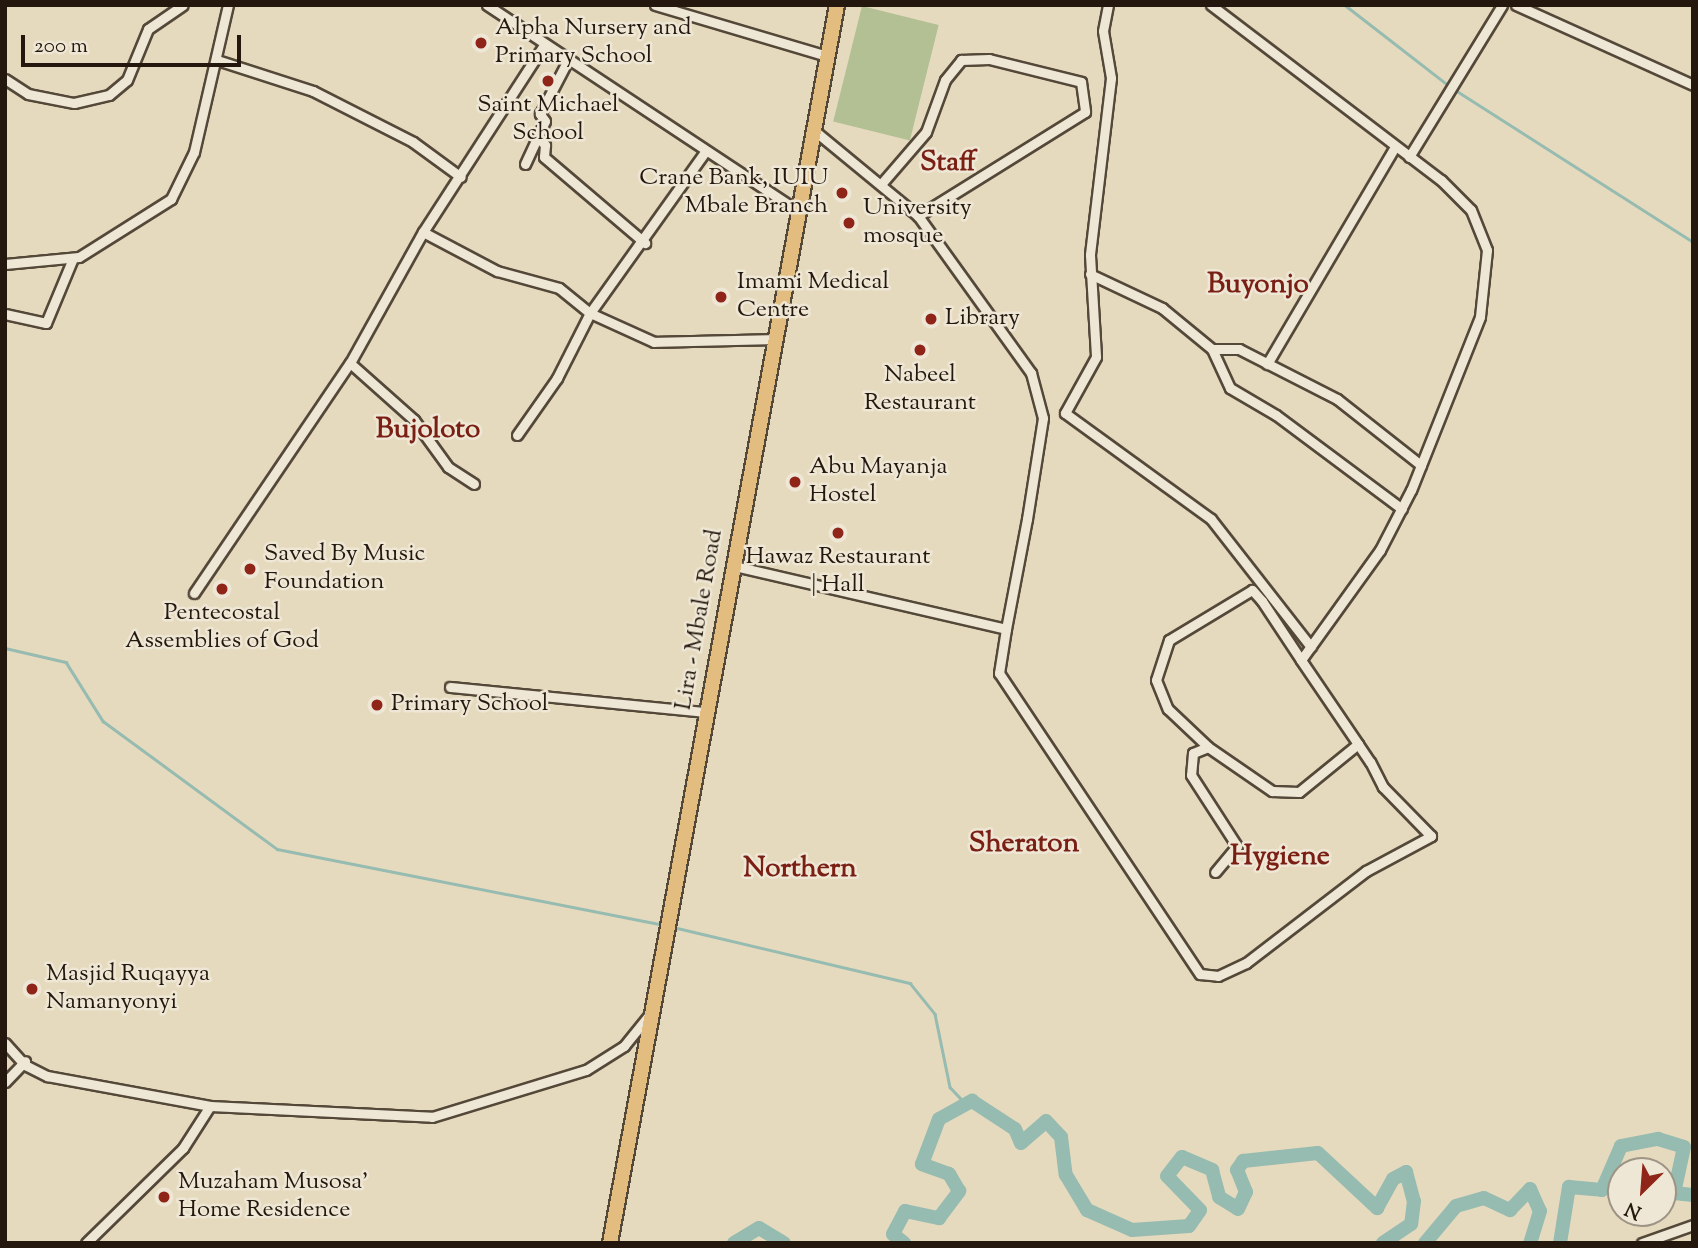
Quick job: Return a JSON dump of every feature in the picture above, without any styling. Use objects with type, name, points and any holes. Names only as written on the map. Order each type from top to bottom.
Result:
[{"type":"main road","name":"Lira - Mbale Road","points":[[610,1243],[659,1003],[795,209],[816,132],[837,5]]},
{"type":"street","points":[[5,79],[28,94],[75,103],[108,95],[127,80],[148,29],[183,5]]},
{"type":"street","points":[[487,5],[704,153],[795,209]]},
{"type":"street","points":[[655,5],[827,56]]},
{"type":"street","points":[[1108,5],[1104,31],[1111,78],[1090,274],[1096,358],[1065,413],[1211,519],[1311,647]]},
{"type":"street","points":[[1211,5],[1409,157],[1471,210],[1488,260],[1480,317],[1402,509],[1300,660]]},
{"type":"street","points":[[1409,157],[1502,5]]},
{"type":"street","points":[[1516,5],[1693,85]]},
{"type":"street","points":[[5,264],[73,258],[176,193],[194,152],[217,60],[223,6]]},
{"type":"street","points":[[194,593],[350,363],[423,232],[544,45]]},
{"type":"street","points":[[883,183],[926,132],[945,80],[961,60],[989,59],[1081,82],[1084,112],[918,216]]},
{"type":"street","points":[[217,60],[313,91],[413,142],[461,177]]},
{"type":"street","points":[[525,164],[545,121],[540,114],[568,60]]},
{"type":"street","points":[[816,132],[883,183],[918,216],[984,300],[1031,373],[1042,401],[1038,460],[999,673],[1200,974],[1218,976],[1246,963],[1366,871],[1431,835],[1383,788],[1359,744],[1262,601],[1246,589],[1171,637],[1156,668],[1159,694],[1208,747],[1272,791],[1291,795],[1359,744]]},
{"type":"street","points":[[538,137],[545,145],[544,157],[645,243]]},
{"type":"street","points":[[1267,364],[1395,147]]},
{"type":"street","points":[[517,435],[557,378],[590,313],[645,243],[704,153]]},
{"type":"street","points":[[423,232],[497,271],[559,288],[590,313],[667,345],[773,339]]},
{"type":"street","points":[[5,314],[46,323],[73,258]]},
{"type":"street","points":[[1090,274],[1162,308],[1212,349],[1230,388],[1276,415],[1402,509]]},
{"type":"street","points":[[1212,349],[1239,349],[1337,399],[1421,465]]},
{"type":"street","points":[[350,363],[414,420],[448,467],[474,484]]},
{"type":"street","points":[[734,566],[1006,629]]},
{"type":"street","points":[[450,687],[707,712]]},
{"type":"street","points":[[1208,747],[1193,753],[1191,775],[1237,846],[1215,872]]},
{"type":"street","points":[[5,1043],[25,1061],[53,1078],[210,1106],[446,1115],[586,1070],[624,1046],[659,1003]]},
{"type":"street","points":[[5,1082],[25,1061]]},
{"type":"street","points":[[86,1243],[183,1148],[210,1106]]},
{"type":"street","points":[[1642,1243],[1693,1225]]},
{"type":"green space","points":[[862,6],[939,25],[910,141],[833,121]]},
{"type":"waterway","points":[[1345,5],[1447,84]]},
{"type":"waterway","points":[[1457,91],[1693,242]]},
{"type":"waterway","points":[[5,648],[66,662],[103,721],[277,849],[663,925]]},
{"type":"waterway","points":[[673,927],[910,983],[935,1014],[950,1087],[966,1104]]},
{"type":"waterway","points":[[904,1243],[893,1234],[905,1211],[939,1218],[959,1191],[949,1174],[922,1164],[939,1119],[972,1101],[1015,1129],[1021,1143],[1046,1121],[1061,1137],[1066,1175],[1087,1210],[1132,1230],[1189,1226],[1200,1210],[1167,1176],[1182,1157],[1212,1170],[1219,1197],[1238,1209],[1246,1192],[1237,1170],[1243,1161],[1318,1153],[1377,1208],[1393,1179],[1406,1172],[1414,1201],[1411,1224],[1383,1243]]},
{"type":"waterway","points":[[1560,1243],[1569,1187],[1602,1190],[1621,1146],[1658,1139],[1684,1147],[1674,1193],[1693,1195]]},
{"type":"waterway","points":[[1425,1243],[1456,1206],[1484,1198],[1510,1210],[1530,1189],[1540,1211],[1530,1243]]},
{"type":"waterway","points":[[734,1243],[759,1228],[784,1243]]},
{"type":"place","name":"Alpha Nursery and Primary School","points":[[481,43]]},
{"type":"place","name":"Saint Michael School","points":[[548,81]]},
{"type":"place","name":"Crane Bank, IUIU Mbale Branch","points":[[842,193]]},
{"type":"place","name":"University mosque","points":[[849,223]]},
{"type":"place","name":"Imami Medical Centre","points":[[721,297]]},
{"type":"place","name":"Library","points":[[931,319]]},
{"type":"place","name":"Nabeel Restaurant","points":[[920,350]]},
{"type":"place","name":"Abu Mayanja Hostel","points":[[795,482]]},
{"type":"place","name":"Hawaz Restaurant | Hall","points":[[838,533]]},
{"type":"place","name":"Saved By Music Foundation","points":[[250,569]]},
{"type":"place","name":"Pentecostal Assemblies of God","points":[[222,589]]},
{"type":"place","name":"Primary School","points":[[377,705]]},
{"type":"place","name":"Masjid Ruqayya Namanyonyi","points":[[32,989]]},
{"type":"place","name":"Muzaham Musosa' Home Residence","points":[[164,1197]]},
{"type":"district","name":"Staff","points":[[948,163]]},
{"type":"district","name":"Buyonjo","points":[[1258,285]]},
{"type":"district","name":"Bujoloto","points":[[428,430]]},
{"type":"district","name":"Sheraton","points":[[1024,844]]},
{"type":"district","name":"Hygiene","points":[[1280,857]]},
{"type":"district","name":"Northern","points":[[800,869]]}]
